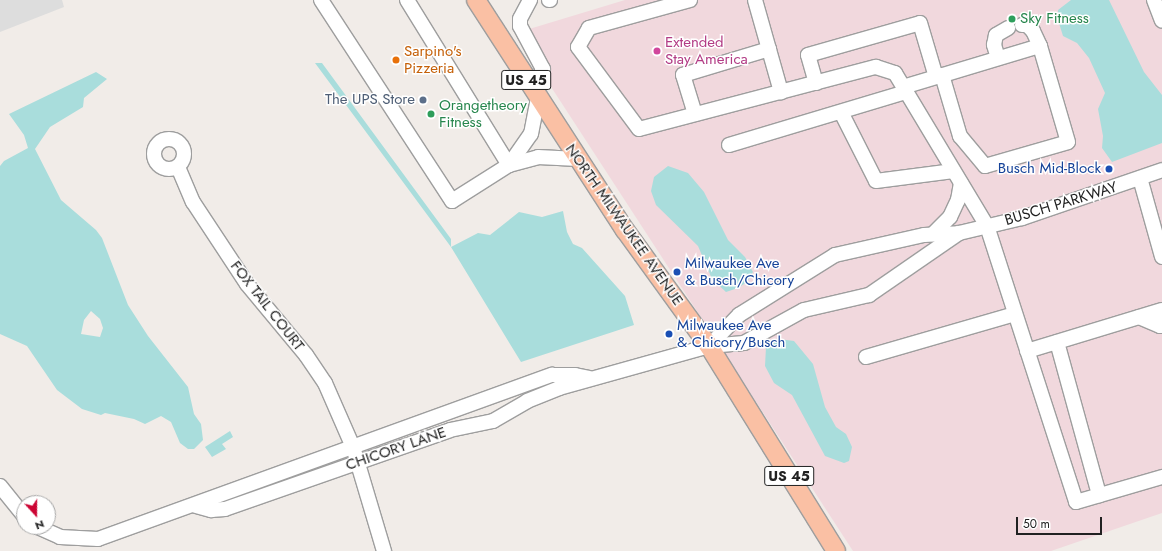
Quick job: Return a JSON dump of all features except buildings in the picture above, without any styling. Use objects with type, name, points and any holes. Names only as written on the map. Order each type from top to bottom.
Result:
[{"type":"main road","name":"NORTH MILWAUKEE AVENUE","points":[[476,0],[578,158],[709,346],[836,551]]},
{"type":"street","points":[[321,0],[452,201],[509,165],[538,157],[578,158]]},
{"type":"street","points":[[407,0],[509,165]]},
{"type":"street","points":[[509,165],[531,134],[536,95],[543,69],[520,26],[520,18],[530,0]]},
{"type":"street","points":[[690,0],[589,28],[578,47],[639,129],[876,67],[895,73],[987,226],[1076,502],[1162,477]]},
{"type":"street","points":[[755,0],[781,92]]},
{"type":"street","points":[[1154,0],[1162,22]]},
{"type":"street","points":[[816,82],[808,55],[920,23],[960,136],[985,166],[1068,142],[1040,46],[1033,31],[1022,25]]},
{"type":"street","points":[[998,58],[994,45],[996,35],[1008,28]]},
{"type":"street","points":[[729,145],[841,112],[939,76],[1040,46]]},
{"type":"street","points":[[694,114],[684,74],[769,49]]},
{"type":"street","points":[[841,112],[876,181],[953,170]]},
{"type":"street","name":"FOX TAIL COURT","points":[[178,167],[193,202],[247,284],[306,355],[325,383],[353,447],[384,551]]},
{"type":"street","name":"BUSCH PARKWAY","points":[[709,346],[738,315],[835,255],[933,234],[959,233],[1022,218],[1162,170]]},
{"type":"street","points":[[1140,178],[1162,257]]},
{"type":"street","points":[[933,234],[950,217],[958,200],[961,183]]},
{"type":"street","name":"BUSCH PARKWAY","points":[[709,346],[744,343],[804,310],[869,295],[959,233]]},
{"type":"street","points":[[1027,351],[1162,310]]},
{"type":"street","points":[[866,357],[1015,314]]},
{"type":"street","points":[[1138,317],[1160,326],[1162,323]]},
{"type":"street","points":[[1057,342],[1099,496]]},
{"type":"street","name":"CHICORY LANE","points":[[196,506],[211,510],[225,509],[357,461],[450,430],[493,421],[510,411],[559,388],[709,346]]},
{"type":"street","name":"CHICORY LANE","points":[[56,535],[60,537],[98,539],[196,506],[353,447],[561,374],[594,379]]},
{"type":"street","points":[[504,393],[510,411]]},
{"type":"street","points":[[0,486],[16,506]]},
{"type":"shaded area","points":[[0,0],[62,0],[64,7],[0,32]]},
{"type":"shaded area","points":[[625,0],[1162,0],[1162,513],[1051,551],[853,551],[516,33]]},
{"type":"water","points":[[1071,0],[1109,0],[1144,72],[1162,95],[1162,143],[1112,162],[1102,148],[1103,136],[1098,109],[1105,93],[1089,58],[1077,43],[1063,36],[1058,20],[1058,10]]},
{"type":"water","points":[[315,63],[322,63],[451,239],[451,247]]},
{"type":"water","points":[[96,72],[107,79],[84,98],[83,107],[50,127],[35,149],[61,200],[96,230],[102,238],[128,305],[148,336],[188,387],[194,414],[201,424],[203,440],[194,449],[188,449],[180,443],[171,422],[161,416],[145,424],[134,419],[105,413],[101,415],[82,409],[57,390],[27,346],[0,334],[0,166],[4,161],[28,148],[24,135],[9,114]],"holes":[[[91,311],[100,319],[103,328],[100,337],[81,334],[84,320]]]},
{"type":"water","points":[[668,166],[688,173],[704,192],[728,240],[745,257],[753,272],[747,282],[738,288],[726,292],[712,279],[698,246],[656,205],[651,191],[654,177]]},
{"type":"water","points":[[563,211],[567,232],[573,244],[582,248],[625,296],[634,325],[521,362],[451,247],[478,233],[490,235],[519,212],[542,217]]},
{"type":"water","points":[[779,339],[794,341],[813,364],[825,407],[836,427],[846,434],[852,447],[849,461],[844,463],[825,456],[792,395],[774,383],[765,366],[766,347]]},
{"type":"water","points":[[230,431],[233,437],[222,444],[226,449],[212,457],[205,447]]},
{"type":"place","name":"Sky Fitness","points":[[1012,19]]},
{"type":"place","name":"Extended Stay America","points":[[657,51]]},
{"type":"place","name":"Sarpino's Pizzeria","points":[[396,60]]},
{"type":"place","name":"The UPS Store","points":[[423,100]]},
{"type":"place","name":"Orangetheory Fitness","points":[[431,114]]},
{"type":"place","name":"Busch Mid-Block","points":[[1109,169]]},
{"type":"place","name":"Milwaukee Ave & Busch/Chicory","points":[[677,272]]},
{"type":"place","name":"Milwaukee Ave & Chicory/Busch","points":[[669,334]]}]
